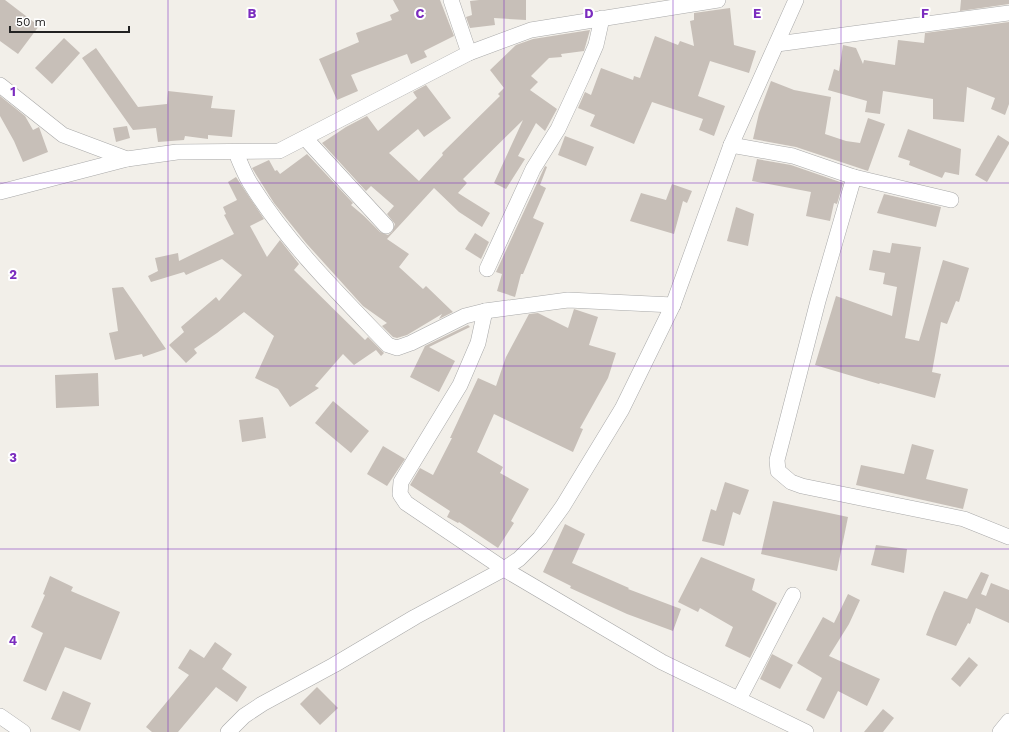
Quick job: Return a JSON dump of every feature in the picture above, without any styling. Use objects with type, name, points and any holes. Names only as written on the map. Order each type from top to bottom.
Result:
[{"type":"street","points":[[451,0],[469,52]]},
{"type":"street","points":[[0,192],[126,159],[177,152],[236,153],[279,151],[469,52],[531,30],[718,0]]},
{"type":"street","points":[[228,732],[244,716],[262,704],[334,665],[415,617],[504,569],[519,559],[540,538],[563,506],[622,409],[673,304],[731,145],[796,0]]},
{"type":"street","points":[[777,44],[1009,13]]},
{"type":"street","points":[[487,268],[533,169],[558,128],[583,75],[596,45],[602,18]]},
{"type":"street","points":[[0,85],[64,135],[126,159]]},
{"type":"street","points":[[305,138],[386,226]]},
{"type":"street","points":[[731,145],[792,156],[854,178],[951,200]]},
{"type":"street","points":[[236,153],[251,185],[276,221],[317,270],[388,345],[397,348],[411,343],[465,316],[485,311],[568,300],[673,304]]},
{"type":"street","points":[[854,178],[818,301],[777,460],[778,471],[791,482],[802,486],[964,519],[1009,537]]},
{"type":"street","points":[[485,311],[478,343],[460,386],[424,446],[409,466],[401,482],[400,494],[406,503],[504,569],[662,662],[806,732]]},
{"type":"street","points":[[739,699],[793,595]]},
{"type":"street","points":[[0,716],[23,732]]},
{"type":"street","points":[[1000,732],[1009,721]]},
{"type":"building","points":[[0,0],[5,0],[39,26],[18,54],[0,41]]},
{"type":"building","points":[[393,0],[440,0],[454,36],[424,51],[427,57],[411,64],[407,54],[351,75],[358,91],[337,100],[319,59],[359,42],[356,33],[392,20],[390,15],[399,11]]},
{"type":"building","points":[[526,0],[526,20],[494,18],[495,25],[470,28],[466,17],[472,15],[470,1]]},
{"type":"building","points":[[961,0],[1009,0],[1009,4],[960,11]]},
{"type":"building","points":[[730,8],[734,45],[756,51],[749,73],[710,61],[698,96],[725,106],[714,136],[699,130],[703,119],[652,102],[634,144],[590,126],[595,115],[578,108],[585,92],[591,95],[601,68],[633,80],[634,76],[640,78],[655,36],[678,45],[680,41],[694,46],[690,21],[694,20],[694,13]]},
{"type":"building","points":[[1009,22],[1009,104],[1005,115],[991,109],[995,98],[967,87],[964,122],[933,119],[933,99],[883,91],[880,114],[865,112],[867,101],[828,90],[834,69],[839,71],[843,45],[856,48],[863,64],[864,60],[895,65],[898,40],[924,43],[925,33]]},
{"type":"building","points":[[590,30],[584,51],[561,54],[562,57],[549,58],[531,76],[538,82],[530,90],[557,109],[545,131],[536,123],[518,156],[525,159],[506,189],[494,183],[523,120],[463,179],[467,183],[458,193],[490,213],[482,227],[459,212],[434,188],[387,239],[409,254],[399,267],[423,289],[426,286],[453,312],[439,319],[442,314],[407,335],[397,338],[393,337],[382,326],[387,323],[363,306],[306,243],[274,203],[252,168],[269,160],[275,171],[277,170],[280,174],[307,154],[353,203],[351,205],[380,232],[388,235],[392,232],[395,224],[387,214],[394,206],[371,186],[366,191],[322,143],[346,127],[367,116],[378,131],[417,98],[413,92],[426,85],[451,118],[424,137],[418,129],[389,153],[419,181],[443,155],[442,153],[500,96],[498,94],[504,88],[490,70],[516,45],[533,39]]},
{"type":"building","points":[[64,38],[80,53],[52,84],[35,68]]},
{"type":"building","points":[[96,48],[138,107],[167,104],[168,91],[213,96],[211,108],[235,110],[232,137],[208,135],[208,139],[185,136],[184,140],[158,142],[156,128],[133,130],[82,58]]},
{"type":"building","points":[[771,81],[794,90],[831,97],[825,134],[846,141],[860,143],[868,118],[885,124],[868,171],[796,147],[753,139],[759,113]]},
{"type":"building","points":[[0,96],[25,116],[33,130],[39,127],[48,152],[23,162],[14,141],[0,116]]},
{"type":"building","points":[[127,126],[130,138],[116,142],[113,128]]},
{"type":"building","points":[[908,129],[961,149],[959,175],[945,172],[942,178],[909,165],[910,161],[898,157]]},
{"type":"building","points":[[998,135],[1009,142],[1009,144],[987,182],[975,175]]},
{"type":"building","points":[[565,136],[594,147],[586,166],[558,155]]},
{"type":"building","points":[[757,159],[791,165],[843,183],[837,204],[834,203],[830,221],[806,216],[811,192],[752,181]]},
{"type":"building","points":[[545,166],[547,167],[540,185],[546,188],[533,218],[544,223],[523,274],[521,274],[515,297],[497,291],[502,274],[496,272]]},
{"type":"building","points":[[236,177],[264,219],[250,226],[267,257],[280,240],[299,264],[294,270],[365,340],[368,337],[384,353],[381,356],[376,350],[354,365],[343,354],[315,386],[319,388],[290,407],[278,389],[255,378],[274,336],[244,312],[194,349],[197,353],[186,363],[169,345],[184,332],[181,327],[216,297],[219,301],[242,275],[222,259],[186,275],[184,272],[151,282],[148,276],[158,271],[155,258],[178,253],[179,261],[234,234],[224,215],[226,214],[223,207],[237,200],[228,182]]},
{"type":"building","points":[[672,184],[692,191],[687,203],[683,201],[674,234],[630,221],[641,193],[666,200]]},
{"type":"building","points":[[884,194],[941,207],[936,227],[877,213]]},
{"type":"building","points":[[736,207],[754,214],[748,246],[727,241]]},
{"type":"building","points":[[475,233],[489,242],[481,259],[465,249]]},
{"type":"building","points":[[892,243],[921,247],[905,338],[919,341],[943,260],[969,268],[959,302],[956,301],[947,324],[941,322],[932,372],[941,374],[935,398],[880,383],[879,384],[815,365],[836,296],[892,316],[897,287],[883,284],[885,273],[869,270],[873,250],[890,253]]},
{"type":"building","points":[[123,287],[166,349],[143,357],[142,354],[115,360],[109,333],[118,331],[112,288]]},
{"type":"building","points":[[574,309],[598,317],[589,345],[616,353],[608,378],[580,428],[583,429],[573,452],[494,414],[477,452],[503,467],[500,473],[529,489],[511,521],[514,523],[498,548],[459,522],[458,523],[447,517],[450,511],[410,485],[420,468],[433,475],[452,438],[450,438],[478,378],[496,386],[506,357],[529,314],[538,313],[568,328]]},
{"type":"building","points":[[468,325],[470,327],[429,347],[455,361],[439,392],[410,377],[425,346]]},
{"type":"building","points":[[98,373],[99,406],[56,408],[55,375]]},
{"type":"building","points":[[333,401],[369,431],[351,453],[315,423]]},
{"type":"building","points":[[263,417],[266,438],[242,442],[239,420]]},
{"type":"building","points":[[912,444],[934,450],[926,479],[968,489],[963,509],[856,485],[861,465],[904,474]]},
{"type":"building","points":[[383,446],[405,459],[387,486],[367,474]]},
{"type":"building","points":[[725,482],[749,490],[740,515],[733,512],[724,546],[702,541],[711,509],[716,511]]},
{"type":"building","points":[[773,501],[848,517],[837,571],[761,554]]},
{"type":"building","points":[[565,524],[585,534],[572,563],[629,588],[628,589],[681,609],[673,631],[627,614],[570,588],[571,586],[543,572]]},
{"type":"building","points":[[876,545],[907,549],[904,573],[871,565]]},
{"type":"building","points":[[701,557],[755,579],[752,590],[777,603],[750,658],[725,646],[733,627],[700,608],[698,612],[678,602]]},
{"type":"building","points":[[981,572],[989,575],[981,594],[986,596],[991,583],[1009,590],[1009,623],[976,608],[970,624],[968,623],[956,646],[926,635],[944,591],[967,599]]},
{"type":"building","points":[[50,576],[73,587],[71,591],[120,612],[101,660],[65,647],[46,691],[23,681],[43,633],[31,627],[45,595],[43,594]]},
{"type":"building","points":[[848,594],[860,600],[849,624],[829,656],[880,679],[867,706],[838,691],[824,719],[806,710],[822,678],[797,663],[823,617],[834,623]]},
{"type":"building","points":[[215,642],[232,654],[222,669],[247,687],[237,702],[216,687],[178,732],[152,732],[146,727],[189,675],[178,668],[190,649],[204,658]]},
{"type":"building","points":[[772,654],[793,665],[780,689],[760,679]]},
{"type":"building","points":[[969,657],[978,665],[960,687],[951,679]]},
{"type":"building","points":[[317,687],[338,708],[320,725],[300,704]]},
{"type":"building","points":[[63,691],[91,703],[80,731],[51,719]]},
{"type":"building","points":[[883,709],[894,718],[883,732],[864,732]]}]
